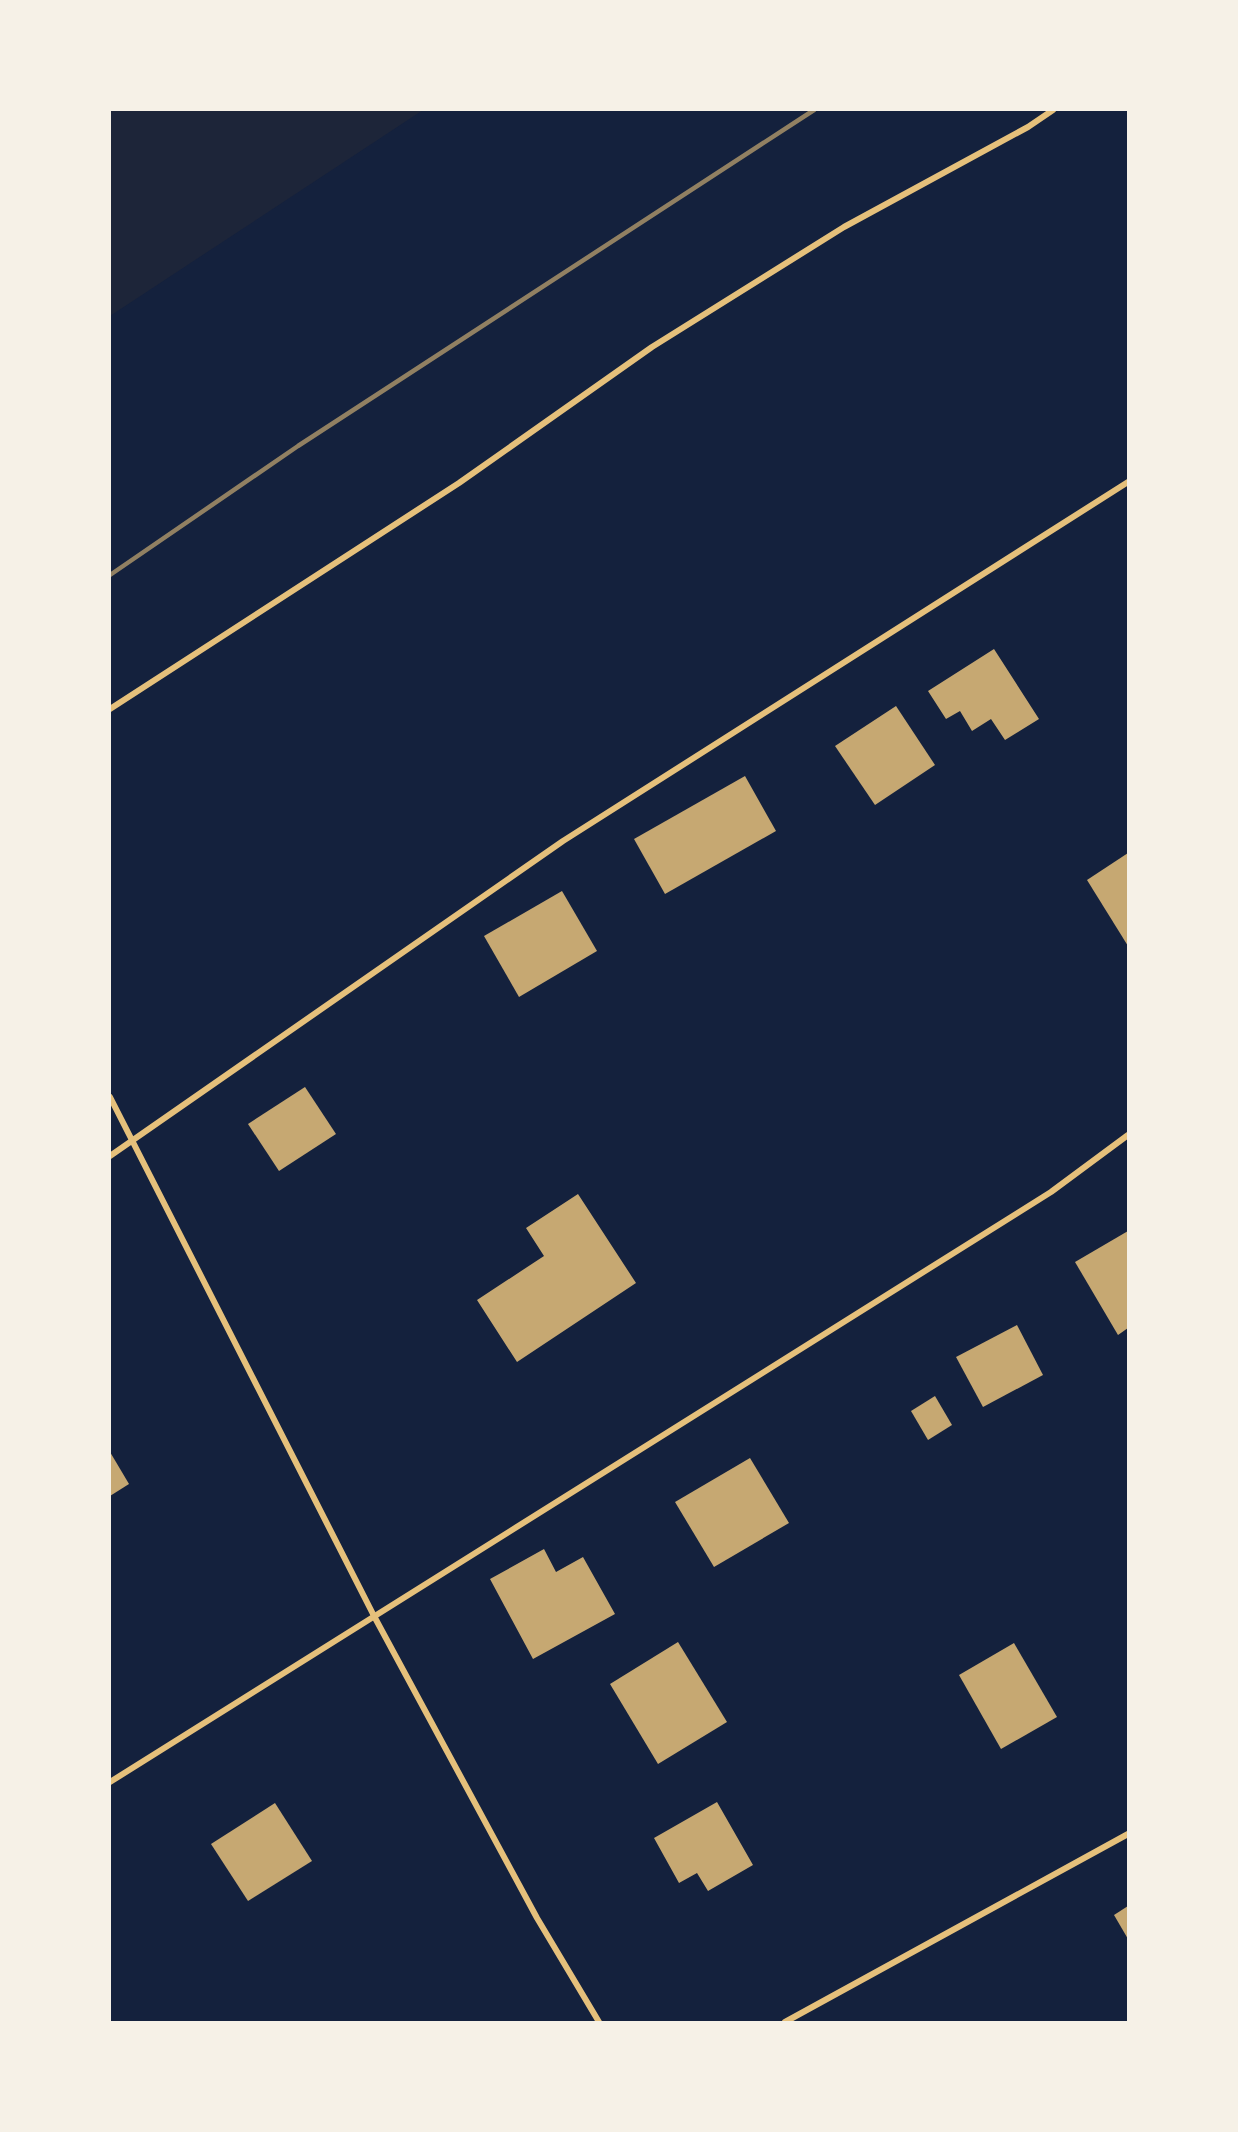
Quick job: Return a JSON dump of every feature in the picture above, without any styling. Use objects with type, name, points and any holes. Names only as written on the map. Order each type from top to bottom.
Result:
[{"type":"street","points":[[110,709],[459,483],[652,346],[843,227],[1028,127],[1053,110]]},
{"type":"street","points":[[110,1156],[563,841],[1128,482]]},
{"type":"street","points":[[110,1097],[374,1616],[537,1918],[599,2022]]},
{"type":"street","points":[[110,1782],[1051,1192],[1128,1135]]},
{"type":"street","points":[[785,2022],[1128,1834]]},
{"type":"shaded area","points":[[110,110],[423,110],[110,316]]},
{"type":"building","points":[[994,649],[1039,719],[1005,740],[991,719],[972,731],[960,711],[946,719],[928,691]]},
{"type":"building","points":[[896,706],[935,765],[875,805],[835,746]]},
{"type":"building","points":[[745,776],[776,831],[665,894],[634,839]]},
{"type":"building","points":[[1128,853],[1128,946],[1087,880]]},
{"type":"building","points":[[562,891],[597,951],[519,997],[484,936]]},
{"type":"building","points":[[305,1087],[336,1134],[279,1171],[248,1124]]},
{"type":"building","points":[[578,1194],[636,1283],[517,1362],[477,1300],[544,1256],[526,1228]]},
{"type":"building","points":[[1128,1231],[1128,1328],[1118,1335],[1075,1262]]},
{"type":"building","points":[[1017,1325],[1043,1375],[983,1407],[956,1357]]},
{"type":"building","points":[[935,1396],[952,1425],[928,1440],[911,1411]]},
{"type":"building","points":[[110,1452],[129,1484],[110,1496]]},
{"type":"building","points":[[750,1458],[789,1523],[714,1567],[675,1502]]},
{"type":"building","points":[[544,1549],[556,1572],[583,1557],[615,1614],[533,1659],[490,1579]]},
{"type":"building","points":[[678,1642],[727,1722],[658,1764],[610,1684]]},
{"type":"building","points":[[1014,1643],[1057,1717],[1001,1749],[959,1675]]},
{"type":"building","points":[[717,1802],[753,1865],[708,1891],[697,1873],[679,1883],[654,1838]]},
{"type":"building","points":[[275,1803],[312,1861],[248,1901],[211,1844]]},
{"type":"building","points":[[1128,1906],[1128,1939],[1114,1915]]},
{"type":"railway","points":[[110,575],[298,446],[814,110]]}]
